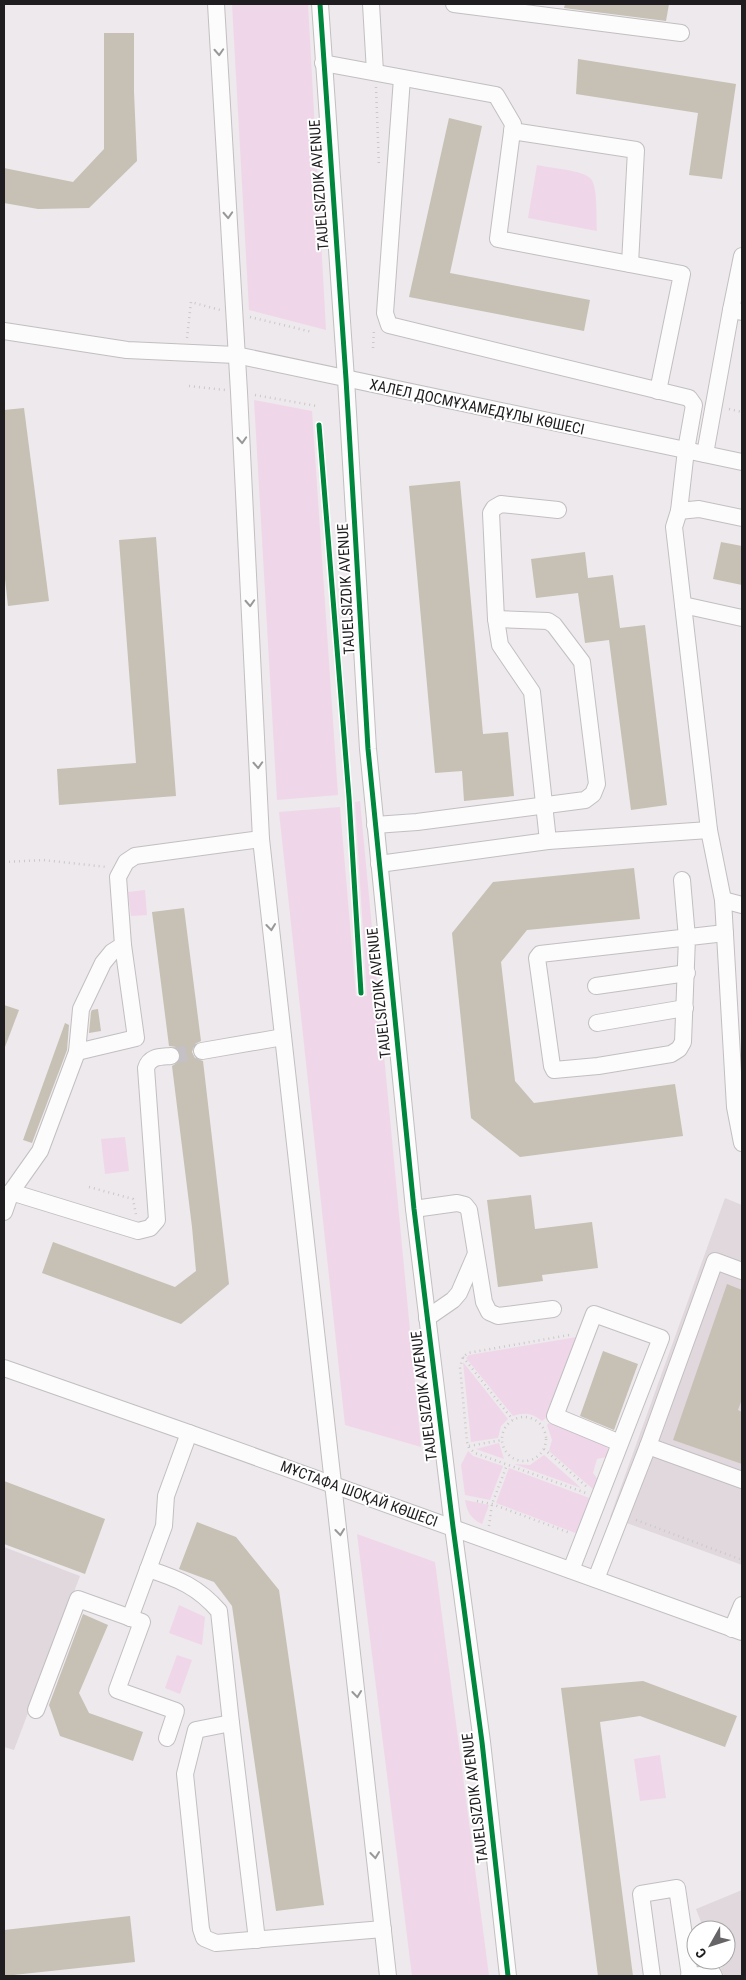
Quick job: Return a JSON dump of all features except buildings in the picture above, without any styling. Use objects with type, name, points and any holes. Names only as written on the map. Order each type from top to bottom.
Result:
[{"type":"street","points":[[216,4],[262,838],[332,1484],[340,1536],[388,1976]]},
{"type":"street","name":"TAUELSIZDIK AVENUE","points":[[320,4],[346,380],[368,749],[375,825],[414,1209],[453,1527],[482,1742],[508,1976]]},
{"type":"street","points":[[371,4],[375,72]]},
{"type":"street","points":[[454,4],[681,33]]},
{"type":"street","points":[[323,63],[496,95],[513,124],[498,239],[682,274],[658,391]]},
{"type":"street","points":[[402,78],[384,313],[389,325],[714,406]]},
{"type":"street","points":[[512,131],[636,150],[630,264]]},
{"type":"street","points":[[704,454],[737,311],[742,256]]},
{"type":"street","name":"ХАЛЕЛ ДОСМҰХАМЕДҰЛЫ КӨШЕСІ","points":[[4,331],[127,350],[236,355],[346,380],[742,462]]},
{"type":"street","points":[[692,402],[694,405],[686,450],[679,511],[674,527],[710,830],[723,900],[736,1107],[742,1143]]},
{"type":"street","points":[[548,841],[532,692],[500,645],[496,619],[491,513],[494,508],[502,504],[558,510]]},
{"type":"street","points":[[679,511],[699,509],[742,518]]},
{"type":"street","points":[[682,605],[742,618]]},
{"type":"street","points":[[375,825],[417,822],[544,806],[585,800],[593,794],[597,784],[582,662],[554,625],[548,621],[496,619]]},
{"type":"street","points":[[379,864],[548,841],[710,830]]},
{"type":"street","points":[[77,1052],[136,1038],[123,945],[118,877],[126,862],[135,856],[262,838]]},
{"type":"street","points":[[682,880],[687,938],[683,1042],[671,1054],[598,1066],[554,1070],[537,958],[540,954],[687,938],[725,934]]},
{"type":"street","points":[[723,900],[742,905]]},
{"type":"street","points":[[4,1212],[12,1192],[40,1151],[77,1052],[81,1009],[103,963],[112,952],[123,945]]},
{"type":"street","points":[[596,986],[687,973]]},
{"type":"street","points":[[597,1022],[685,1008]]},
{"type":"street","points":[[202,1051],[283,1037]]},
{"type":"street","points":[[12,1192],[138,1232],[150,1228],[157,1220],[146,1068],[148,1062],[154,1058],[171,1056]]},
{"type":"street","points":[[414,1209],[458,1203],[465,1205],[470,1210],[484,1302],[489,1312],[498,1316],[553,1309]]},
{"type":"street","points":[[427,1318],[453,1300],[476,1256]]},
{"type":"street","points":[[596,1579],[648,1446],[715,1260],[742,1271]]},
{"type":"street","points":[[571,1570],[599,1498],[620,1443],[660,1338],[594,1314],[554,1416],[620,1443]]},
{"type":"street","name":"МҰСТАФА ШОҚАЙ КӨШЕСІ","points":[[4,1368],[737,1630]]},
{"type":"street","points":[[130,1618],[164,1526],[166,1496],[189,1433]]},
{"type":"street","points":[[648,1446],[742,1480]]},
{"type":"street","points":[[148,1569],[192,1586],[211,1601],[220,1612],[231,1723],[257,1940]]},
{"type":"street","points":[[36,1710],[78,1599],[142,1622],[117,1690],[176,1712],[167,1738]]},
{"type":"street","points":[[737,1630],[742,1605]]},
{"type":"street","points":[[231,1723],[196,1730],[185,1774],[201,1929],[204,1938],[216,1943],[383,1929]]},
{"type":"street","points":[[652,1976],[641,1894],[677,1888],[690,1976],[713,1974],[714,1976]]},
{"type":"path","points":[[4,862],[43,860],[123,868]]},
{"type":"path","points":[[89,1186],[133,1199],[136,1215]]},
{"type":"path","points":[[587,1332],[468,1353],[463,1357],[460,1367],[469,1446],[475,1454],[599,1498]]},
{"type":"path","points":[[463,1357],[513,1420]]},
{"type":"path","points":[[525,1417],[536,1421],[544,1431],[545,1443],[543,1449],[534,1458],[522,1461],[516,1460],[506,1452],[502,1440],[504,1429],[513,1420],[525,1417]]},
{"type":"path","points":[[469,1446],[502,1440]]},
{"type":"path","points":[[543,1449],[599,1498]]},
{"type":"path","points":[[488,1530],[492,1504],[507,1465]]},
{"type":"path","points":[[477,1501],[492,1504],[583,1538]]},
{"type":"path","points":[[622,1515],[742,1560]]},
{"type":"shaded area","points":[[232,4],[308,4],[326,330],[249,310]]},
{"type":"shaded area","points":[[537,165],[574,171],[591,179],[596,196],[597,231],[528,218]]},
{"type":"shaded area","points":[[254,400],[312,411],[338,795],[277,800]]},
{"type":"shaded area","points":[[360,801],[421,1447],[345,1425],[279,812],[340,807],[356,996],[367,996],[355,802]]},
{"type":"shaded area","points":[[145,890],[147,915],[131,916],[128,892]]},
{"type":"shaded area","points":[[125,1137],[129,1171],[105,1174],[101,1139]]},
{"type":"shaded area","points":[[725,1198],[742,1205],[742,1565],[610,1517]]},
{"type":"shaded area","points":[[577,1337],[546,1418],[542,1421],[528,1414],[513,1416],[466,1358],[469,1355]]},
{"type":"shaded area","points":[[463,1362],[508,1419],[501,1426],[498,1438],[471,1442]]},
{"type":"shaded area","points":[[550,1422],[605,1445],[609,1450],[607,1457],[597,1459],[593,1473],[599,1481],[594,1490],[549,1451],[552,1440],[547,1425]]},
{"type":"shaded area","points":[[499,1443],[504,1459],[476,1449]]},
{"type":"shaded area","points":[[468,1451],[473,1456],[503,1466],[490,1500],[465,1495],[461,1465]]},
{"type":"shaded area","points":[[544,1455],[581,1488],[514,1464],[530,1465]]},
{"type":"shaded area","points":[[509,1468],[592,1499],[578,1534],[496,1503]]},
{"type":"shaded area","points":[[465,1500],[489,1505],[482,1524],[470,1515]]},
{"type":"shaded area","points":[[357,1534],[435,1562],[489,1976],[412,1976]]},
{"type":"shaded area","points":[[4,1547],[80,1576],[14,1750],[4,1747]]},
{"type":"shaded area","points":[[179,1605],[205,1617],[202,1645],[169,1633]]},
{"type":"shaded area","points":[[177,1655],[192,1660],[180,1694],[165,1688]]},
{"type":"shaded area","points":[[660,1755],[666,1798],[640,1801],[634,1759]]},
{"type":"shaded area","points":[[742,1890],[742,1976],[724,1976],[721,1970],[736,1970],[736,1920],[700,1920],[696,1909]]},
{"type":"tunnel","points":[[171,1056],[202,1051]]},
{"type":"cycle path","points":[[320,4],[346,379],[368,749],[414,1209],[453,1527],[482,1742],[508,1976]]},
{"type":"cycle path","points":[[319,425],[349,797],[361,993]]}]
